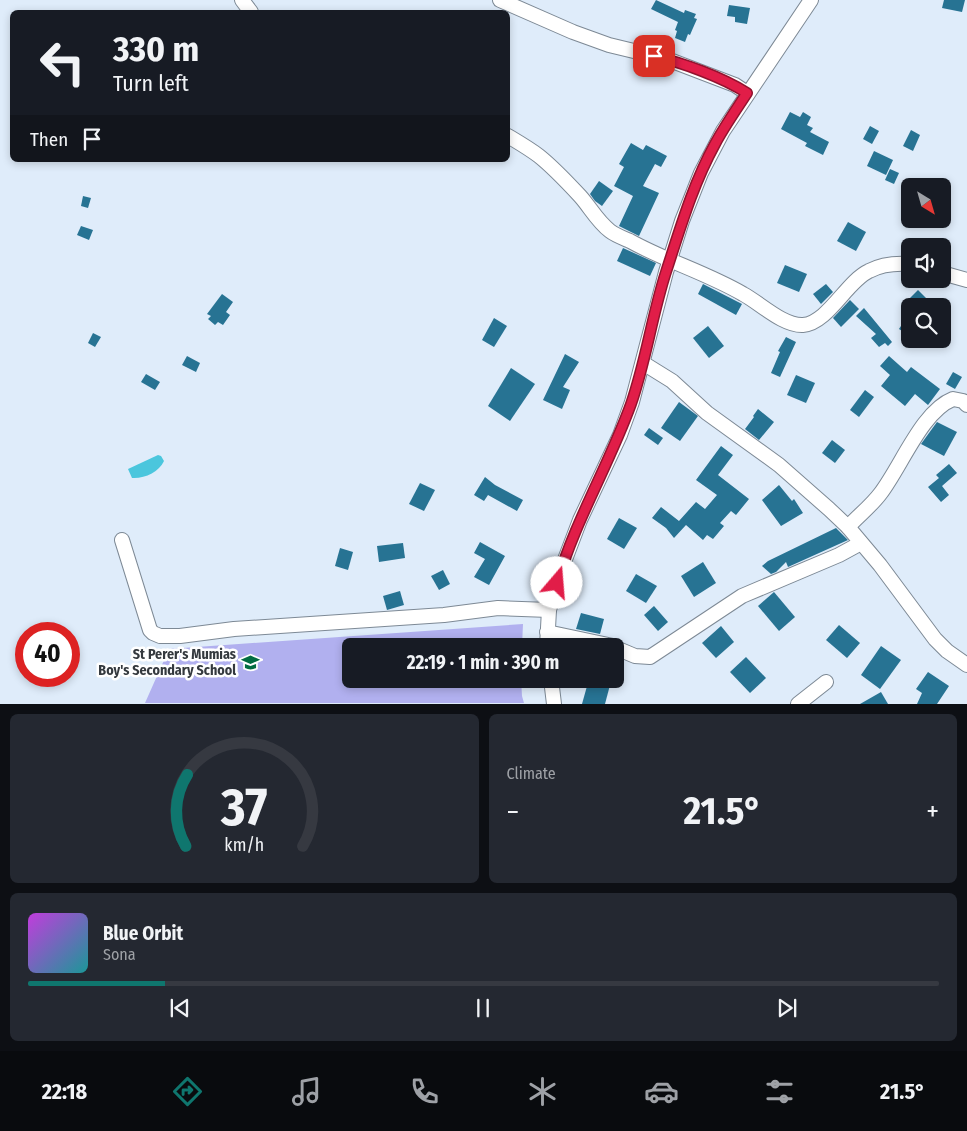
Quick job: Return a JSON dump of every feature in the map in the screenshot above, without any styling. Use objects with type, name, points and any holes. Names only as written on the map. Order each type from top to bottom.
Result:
[{"type":"street","points":[[500,0],[574,32],[617,47],[667,59],[735,85],[747,93]]},
{"type":"street","points":[[547,638],[549,610],[561,570],[580,520],[620,435],[632,402],[682,221],[704,167],[723,130],[811,0]]},
{"type":"street","points":[[510,137],[539,156],[582,198],[593,214],[610,231],[670,261],[704,274],[743,294],[792,324],[805,325],[816,320],[829,310],[842,293],[868,271],[895,263],[901,263]]},
{"type":"street","points":[[951,276],[967,280]]},
{"type":"street","points":[[643,363],[672,381],[707,413],[779,465],[848,527],[880,565],[935,639],[947,651],[967,665]]},
{"type":"street","points":[[848,527],[879,495],[896,472],[932,413],[953,399],[962,401],[967,405]]},
{"type":"street","points":[[122,540],[150,630],[160,636],[180,636],[498,608],[549,610]]},
{"type":"street","points":[[624,651],[635,656],[650,658],[742,596],[861,543]]},
{"type":"street","points":[[547,632],[574,638]]},
{"type":"street","points":[[798,704],[826,682]]},
{"type":"street","points":[[552,688],[554,704]]},
{"type":"shaded area","points":[[158,455],[164,461],[159,468],[146,476],[132,478],[128,469]]},
{"type":"shaded area","name":"St Perer's Mumias Boy's Secondary School","points":[[523,624],[522,638],[342,638],[342,688],[522,688],[524,703],[145,703],[169,649]]},
{"type":"building","points":[[656,0],[684,13],[685,10],[696,14],[694,18],[697,19],[685,42],[675,38],[678,22],[651,9]]},
{"type":"building","points":[[944,0],[965,0],[962,12],[942,8]]},
{"type":"building","points":[[729,5],[750,8],[747,24],[735,22],[735,17],[727,16]]},
{"type":"building","points":[[790,112],[800,117],[803,112],[811,117],[807,125],[813,128],[810,132],[829,142],[823,155],[805,146],[807,143],[781,129]]},
{"type":"building","points":[[870,126],[879,131],[872,144],[863,139]]},
{"type":"building","points":[[911,130],[920,135],[913,151],[903,146]]},
{"type":"building","points":[[631,143],[643,150],[646,145],[667,156],[661,167],[655,164],[643,186],[659,193],[639,236],[619,226],[633,196],[614,186],[624,167],[619,164]]},
{"type":"building","points":[[874,151],[893,160],[886,175],[867,166]]},
{"type":"building","points":[[890,169],[899,173],[894,184],[885,180]]},
{"type":"building","points":[[599,181],[613,191],[602,206],[590,194]]},
{"type":"building","points":[[83,196],[91,198],[88,208],[81,206]]},
{"type":"building","points":[[848,222],[866,232],[856,251],[837,241]]},
{"type":"building","points":[[81,226],[93,230],[89,240],[77,235]]},
{"type":"building","points":[[623,248],[656,263],[650,276],[617,261]]},
{"type":"building","points":[[785,265],[807,274],[799,292],[777,283]]},
{"type":"building","points":[[703,284],[742,304],[736,315],[698,294]]},
{"type":"building","points":[[826,284],[833,292],[821,304],[813,294]]},
{"type":"building","points":[[918,290],[926,298],[910,298]]},
{"type":"building","points":[[222,294],[233,302],[226,312],[230,315],[223,325],[218,322],[215,325],[208,319],[211,316],[207,314]]},
{"type":"building","points":[[850,300],[859,309],[841,327],[833,318]]},
{"type":"building","points":[[864,308],[892,342],[888,346],[885,343],[879,347],[871,338],[876,334],[856,316]]},
{"type":"building","points":[[494,318],[507,326],[494,347],[482,340]]},
{"type":"building","points":[[708,326],[724,346],[709,358],[693,338]]},
{"type":"building","points":[[93,333],[101,337],[95,347],[88,343]]},
{"type":"building","points":[[786,337],[796,342],[780,377],[771,373],[780,352],[778,351]]},
{"type":"building","points":[[565,354],[579,362],[563,387],[570,390],[562,409],[543,400]]},
{"type":"building","points":[[187,356],[200,363],[196,372],[182,365]]},
{"type":"building","points":[[889,356],[907,372],[911,367],[940,389],[928,405],[915,394],[905,406],[881,386],[890,375],[880,366]]},
{"type":"building","points":[[511,368],[535,384],[510,421],[488,406]]},
{"type":"building","points":[[953,372],[962,377],[955,389],[946,384]]},
{"type":"building","points":[[146,374],[160,382],[155,390],[141,382]]},
{"type":"building","points":[[796,375],[815,383],[806,403],[787,395]]},
{"type":"building","points":[[865,390],[874,397],[859,417],[850,410]]},
{"type":"building","points":[[679,402],[698,416],[680,441],[661,428]]},
{"type":"building","points":[[758,409],[774,422],[759,440],[745,429]]},
{"type":"building","points":[[937,422],[957,432],[944,456],[921,444]]},
{"type":"building","points":[[649,428],[663,438],[658,445],[644,435]]},
{"type":"building","points":[[832,440],[845,450],[835,463],[822,453]]},
{"type":"building","points":[[721,446],[733,455],[718,475],[749,499],[736,515],[731,511],[720,523],[724,526],[713,539],[707,535],[703,540],[686,525],[674,538],[666,528],[652,518],[661,507],[679,521],[696,502],[705,509],[717,495],[696,480]]},
{"type":"building","points":[[949,464],[957,473],[942,486],[949,495],[941,502],[928,487],[939,478],[936,475]]},
{"type":"building","points":[[485,477],[495,485],[523,500],[517,511],[488,495],[484,501],[474,495]]},
{"type":"building","points":[[420,483],[435,490],[424,511],[409,504]]},
{"type":"building","points":[[779,485],[792,501],[794,499],[803,513],[781,526],[762,500]]},
{"type":"building","points":[[619,518],[637,528],[624,549],[607,539]]},
{"type":"building","points":[[836,528],[848,540],[788,567],[786,562],[776,572],[771,574],[762,566],[768,561]]},
{"type":"building","points":[[480,542],[505,556],[489,585],[474,577],[485,559],[474,553]]},
{"type":"building","points":[[403,543],[405,558],[379,562],[377,546]]},
{"type":"building","points":[[340,548],[353,552],[348,570],[335,566]]},
{"type":"building","points":[[703,562],[716,583],[694,597],[681,576]]},
{"type":"building","points":[[443,570],[450,584],[439,590],[431,576]]},
{"type":"building","points":[[636,574],[657,586],[646,603],[626,591]]},
{"type":"building","points":[[400,591],[404,605],[387,610],[383,596]]},
{"type":"building","points":[[774,592],[795,617],[779,631],[758,606]]},
{"type":"building","points":[[654,606],[668,622],[658,631],[644,615]]},
{"type":"building","points":[[581,613],[604,619],[600,634],[576,629]]},
{"type":"building","points":[[839,625],[860,643],[847,658],[826,640]]},
{"type":"building","points":[[721,626],[734,642],[716,658],[702,643]]},
{"type":"building","points":[[881,646],[901,660],[880,689],[861,675]]},
{"type":"building","points":[[746,657],[766,678],[750,693],[730,672]]},
{"type":"building","points":[[928,672],[949,686],[937,704],[917,704],[922,693],[916,689]]},
{"type":"building","points":[[586,688],[609,688],[605,704],[582,704]]},
{"type":"building","points":[[881,692],[888,704],[860,704]]},
{"type":"place","name":"St Perer's Mumias Boy's Secondary School","points":[[250,662]]},
{"type":"route","points":[[557,583],[580,520],[620,435],[632,402],[666,272],[682,221],[714,145],[747,93],[735,85],[667,59],[654,56]]}]
